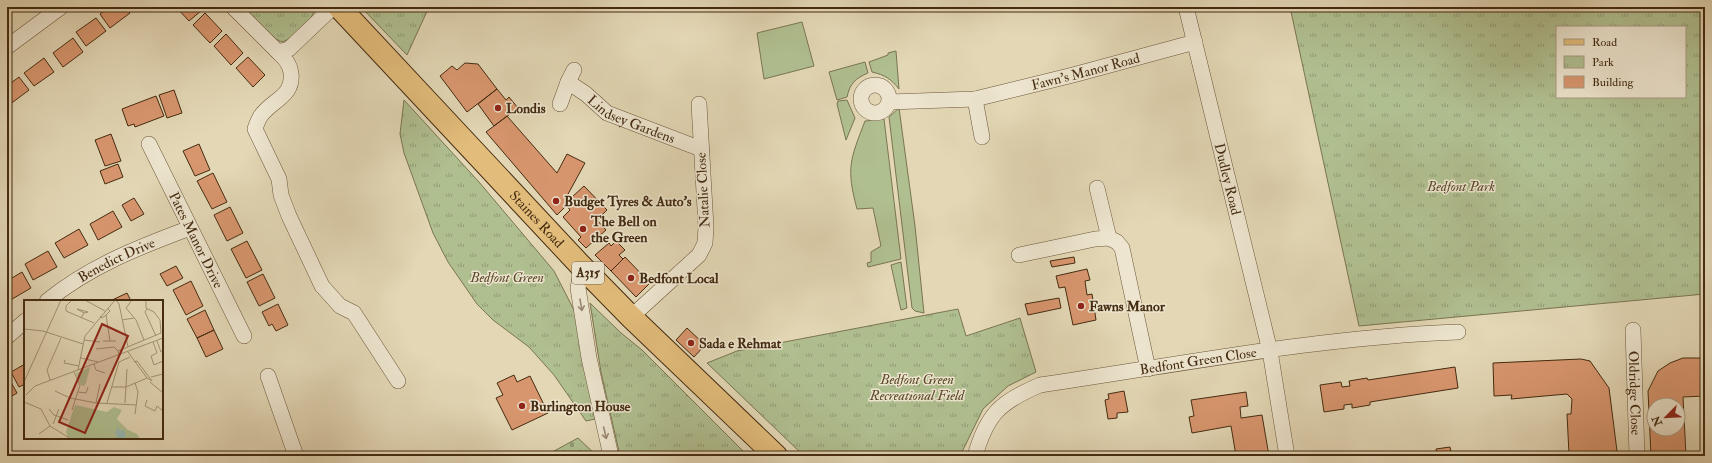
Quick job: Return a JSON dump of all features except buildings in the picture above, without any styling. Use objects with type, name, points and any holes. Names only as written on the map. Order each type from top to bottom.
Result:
[{"type":"main road","name":"Staines Road","points":[[339,7],[414,85],[484,164],[582,267],[631,317],[776,456]]},
{"type":"street","points":[[7,47],[61,7]]},
{"type":"street","points":[[233,7],[286,59],[291,70],[292,83],[286,93],[260,117],[255,129],[279,179],[281,195],[289,216],[322,286],[340,306],[354,313],[398,381]]},
{"type":"street","points":[[278,52],[289,49],[333,7]]},
{"type":"street","name":"Dudley Road","points":[[1186,7],[1270,351],[1287,456]]},
{"type":"street","name":"Fawn's Manor Road","points":[[889,102],[975,98],[1073,75],[1195,42]]},
{"type":"street","name":"Lindsey Gardens","points":[[560,104],[571,76],[586,94],[607,113],[701,149]]},
{"type":"street","points":[[975,98],[982,137]]},
{"type":"street","name":"Natalie Close","points":[[631,317],[699,255],[705,242],[706,227],[698,104]]},
{"type":"street","name":"Pates Manor Drive","points":[[149,144],[244,336]]},
{"type":"street","points":[[1097,188],[1109,238]]},
{"type":"street","name":"Benedict Drive","points":[[48,300],[86,273],[115,257],[190,228]]},
{"type":"street","points":[[1019,255],[1095,239],[1109,238],[1117,242],[1122,248],[1148,369]]},
{"type":"street","points":[[582,267],[578,288],[589,358],[611,456]]},
{"type":"street","points":[[7,337],[24,322]]},
{"type":"street","name":"Oldridge Close","points":[[1633,330],[1637,456]]},
{"type":"street","name":"Bedfont Green Close","points":[[975,456],[981,435],[997,410],[1014,396],[1040,386],[1270,351],[1406,334],[1458,332]]},
{"type":"street","points":[[268,376],[296,456]]},
{"type":"green space","points":[[240,7],[316,7],[311,18],[303,28],[293,37],[282,42],[266,34]]},
{"type":"green space","points":[[361,7],[429,7],[407,55]]},
{"type":"green space","name":"Bedfont Park","points":[[1290,7],[1705,7],[1705,294],[1359,326]]},
{"type":"green space","points":[[802,22],[814,66],[764,79],[757,33]]},
{"type":"green space","points":[[896,51],[899,89],[887,78],[872,72],[869,62]]},
{"type":"green space","points":[[865,62],[868,73],[854,82],[847,97],[837,100],[829,72]]},
{"type":"green space","name":"Bedfont Green","points":[[404,100],[479,182],[554,271],[578,318],[595,419],[586,421],[554,375],[529,347],[493,320],[477,304],[448,262],[433,233],[404,153],[400,134]]},
{"type":"green space","points":[[847,100],[855,118],[846,140],[837,104],[838,101]]},
{"type":"green space","points":[[899,108],[915,226],[924,313],[915,311],[912,308],[889,117]]},
{"type":"green space","points":[[884,119],[901,259],[868,267],[867,263],[871,262],[871,252],[881,246],[873,208],[857,209],[852,183],[851,164],[865,121]]},
{"type":"green space","points":[[901,262],[907,308],[901,310],[891,265]]},
{"type":"green space","points":[[590,303],[621,333],[642,350],[748,456],[620,456],[601,372]]},
{"type":"green space","name":"Bedfont Green Recreational Field","points":[[958,309],[966,336],[1020,318],[1036,372],[1008,386],[983,409],[960,456],[804,456],[707,363],[737,351]]},
{"type":"green space","points":[[578,438],[597,456],[545,456]]},
{"type":"place","name":"Londis","points":[[498,108]]},
{"type":"place","name":"Budget Tyres & Auto's","points":[[556,201]]},
{"type":"place","name":"The Bell on the Green","points":[[583,229]]},
{"type":"place","name":"Bedfont Local","points":[[631,278]]},
{"type":"place","name":"Fawns Manor","points":[[1081,306]]},
{"type":"place","name":"Sada e Rehmat","points":[[691,343]]},
{"type":"place","name":"Burlington House","points":[[522,406]]}]
